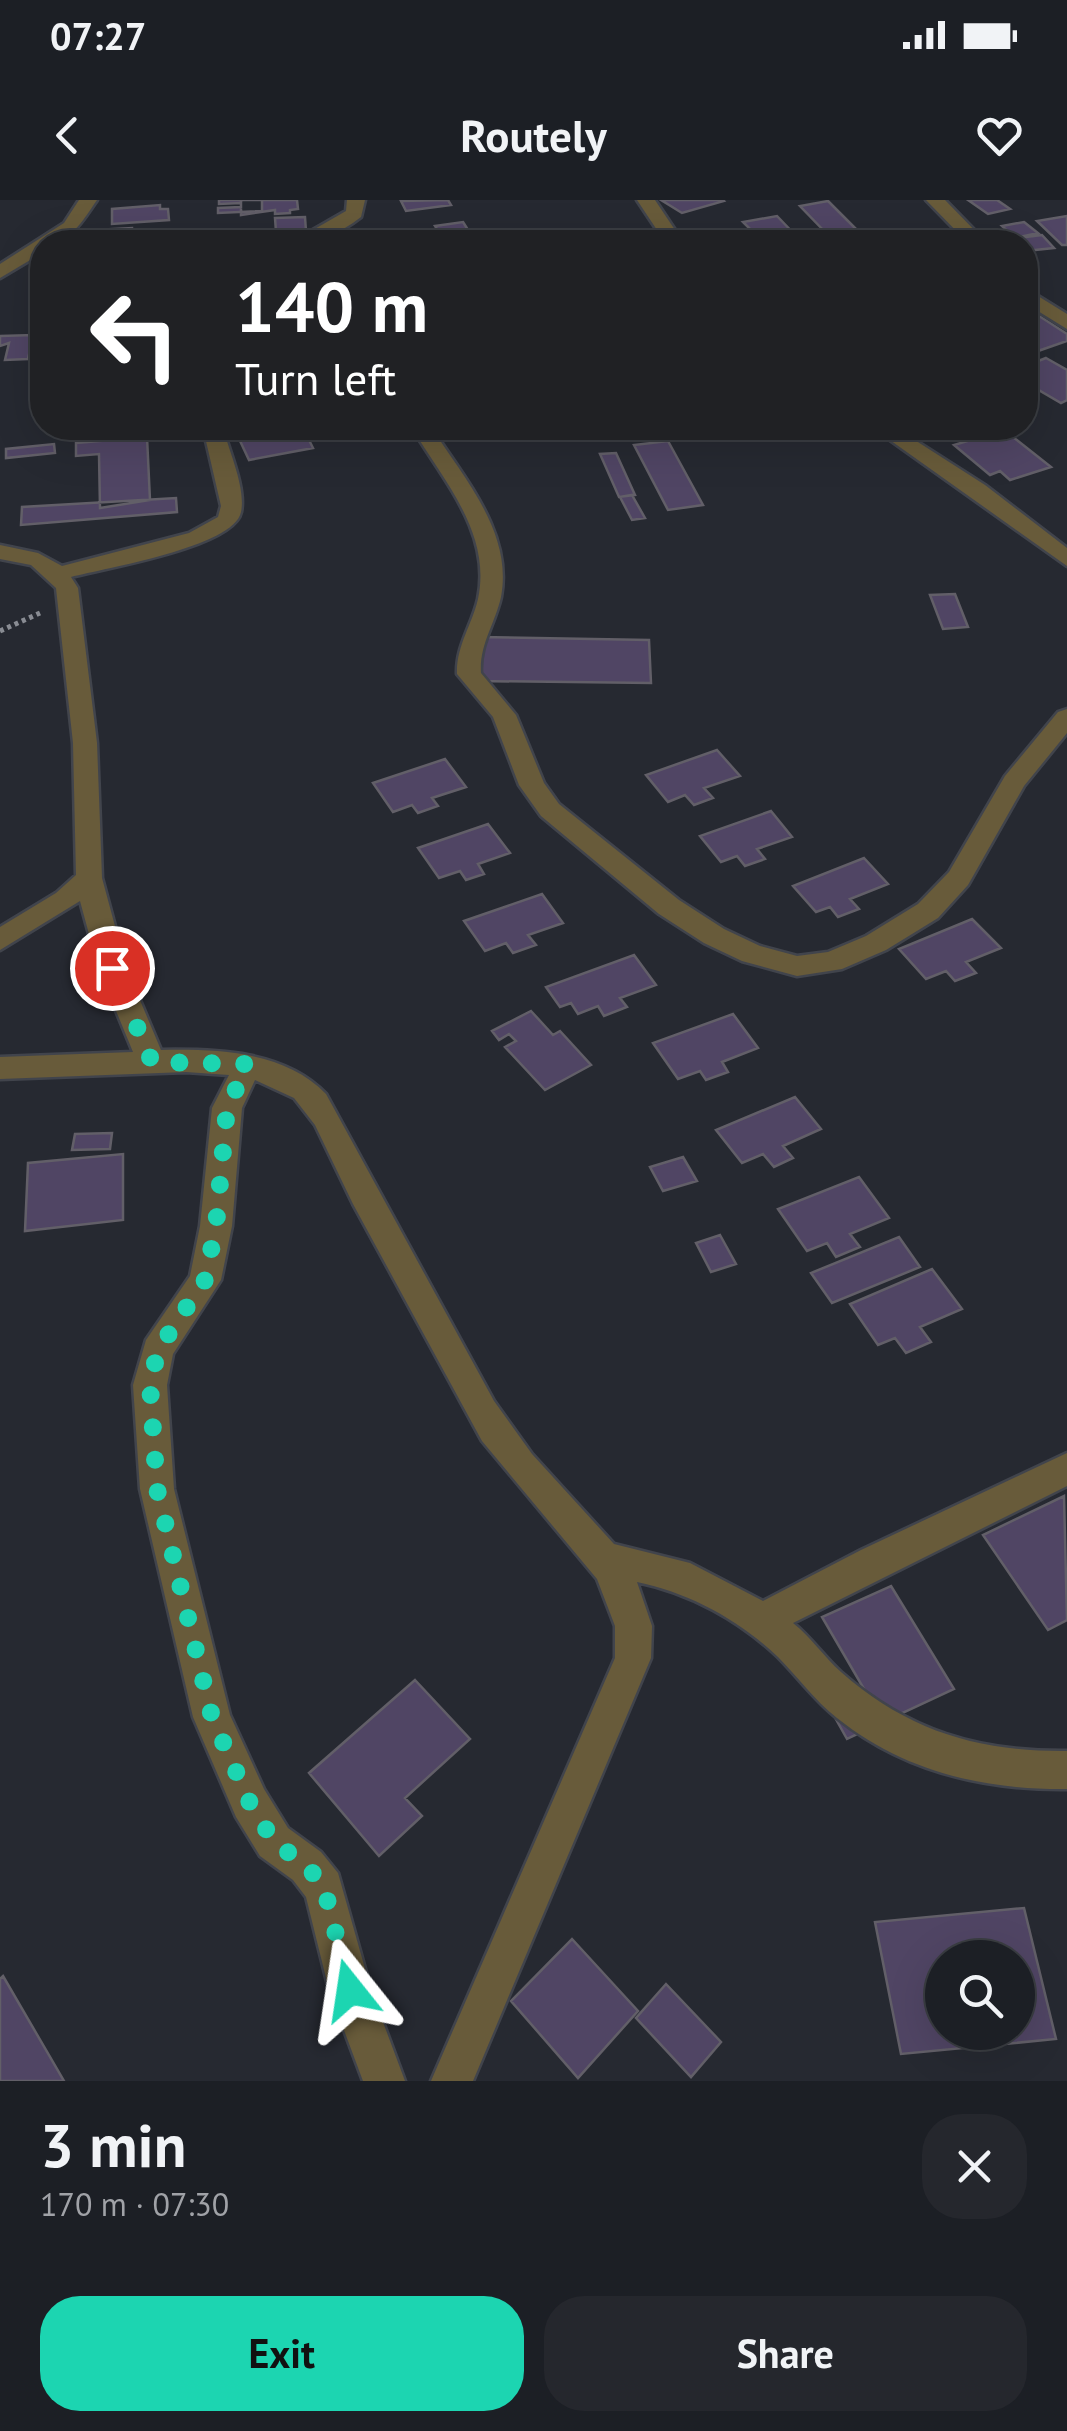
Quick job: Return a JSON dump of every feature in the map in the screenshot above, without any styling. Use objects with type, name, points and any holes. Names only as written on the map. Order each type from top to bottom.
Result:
[{"type":"street","points":[[66,230],[88,200]]},
{"type":"street","points":[[344,230],[355,213],[356,200]]},
{"type":"street","points":[[646,200],[666,230]]},
{"type":"street","points":[[935,200],[964,230]]},
{"type":"street","points":[[0,272],[30,253]]},
{"type":"street","points":[[1038,303],[1067,322]]},
{"type":"street","points":[[59,573],[197,538],[228,520],[232,506],[216,440]]},
{"type":"street","points":[[430,440],[480,519],[490,588],[472,644],[468,674],[509,725],[532,785],[550,810],[669,907],[714,936],[752,954],[797,966],[832,962],[918,919],[959,878],[1014,782],[1067,717]]},
{"type":"street","points":[[901,440],[977,490],[1067,559]]},
{"type":"street","points":[[0,552],[44,561],[59,573],[67,588],[86,743],[89,878],[112,968],[152,1062]]},
{"type":"street","points":[[0,940],[64,900],[89,878]]},
{"type":"street","points":[[0,1068],[34,1070],[152,1062],[248,1064],[296,1084],[327,1118],[362,1192],[500,1440],[620,1581],[635,1617],[633,1658],[452,2081]]},
{"type":"street","points":[[248,1064],[227,1108],[216,1226],[205,1280],[158,1350],[150,1385],[157,1489],[212,1717],[250,1803],[274,1842],[307,1866],[324,1887],[350,1990],[384,2081]]},
{"type":"street","points":[[760,1622],[907,1542],[1067,1468]]},
{"type":"street","points":[[602,1559],[668,1571],[717,1592],[784,1638],[824,1682],[869,1719],[935,1756],[1028,1772],[1067,1770]]},
{"type":"building","points":[[219,200],[262,200],[262,211],[218,213],[218,208],[241,207],[241,203],[219,204]]},
{"type":"building","points":[[241,200],[297,200],[298,209],[290,213],[275,214],[275,210],[241,215]]},
{"type":"building","points":[[448,200],[451,205],[406,211],[401,201]]},
{"type":"building","points":[[661,200],[723,200],[724,201],[682,213]]},
{"type":"building","points":[[968,200],[997,200],[1010,209],[988,214]]},
{"type":"building","points":[[828,201],[856,229],[823,230],[800,206]]},
{"type":"building","points":[[160,205],[160,209],[168,209],[169,220],[112,224],[112,209]]},
{"type":"building","points":[[777,216],[790,230],[751,230],[743,222]]},
{"type":"building","points":[[1067,216],[1067,245],[1062,245],[1037,221]]},
{"type":"building","points":[[305,217],[306,230],[276,230],[275,218]]},
{"type":"building","points":[[463,222],[468,230],[438,230],[435,226]]},
{"type":"building","points":[[1024,222],[1034,230],[1006,230],[1002,226]]},
{"type":"building","points":[[1042,235],[1054,248],[1038,250],[1038,236]]},
{"type":"building","points":[[1038,315],[1067,334],[1067,341],[1038,351]]},
{"type":"building","points":[[30,335],[28,359],[5,360],[9,343],[0,346],[0,336]]},
{"type":"building","points":[[1046,358],[1067,370],[1067,400],[1061,403],[1038,390],[1038,361]]},
{"type":"building","points":[[147,440],[150,500],[100,508],[99,454],[76,456],[76,443]]},
{"type":"building","points":[[240,440],[309,440],[313,448],[249,460]]},
{"type":"building","points":[[971,440],[1017,440],[1051,467],[1010,480],[1000,471],[990,475],[954,445]]},
{"type":"building","points":[[668,441],[703,505],[668,510],[634,445]]},
{"type":"building","points":[[54,444],[55,453],[6,458],[6,449]]},
{"type":"building","points":[[616,453],[635,495],[619,497],[600,454]]},
{"type":"building","points":[[632,495],[645,518],[632,520],[620,497]]},
{"type":"building","points":[[176,498],[177,512],[21,525],[22,507]]},
{"type":"building","points":[[955,594],[968,627],[943,629],[930,595]]},
{"type":"building","points":[[479,637],[649,640],[651,683],[477,681]]},
{"type":"building","points":[[717,750],[740,776],[704,788],[713,798],[694,805],[685,795],[668,802],[646,775]]},
{"type":"building","points":[[445,759],[466,787],[432,798],[438,806],[418,813],[412,805],[393,812],[373,783]]},
{"type":"building","points":[[771,811],[792,837],[757,849],[765,859],[745,866],[737,856],[721,862],[700,836]]},
{"type":"building","points":[[488,824],[510,853],[478,864],[484,874],[466,880],[460,871],[439,878],[418,848]]},
{"type":"building","points":[[864,858],[888,884],[850,899],[859,909],[838,917],[830,907],[816,912],[793,886]]},
{"type":"building","points":[[542,894],[563,923],[528,935],[536,945],[513,953],[506,943],[485,951],[464,921]]},
{"type":"building","points":[[972,919],[1001,948],[966,962],[976,973],[955,981],[946,971],[926,979],[899,949]]},
{"type":"building","points":[[634,955],[656,985],[620,998],[627,1007],[604,1016],[598,1006],[578,1014],[571,1003],[560,1007],[546,987]]},
{"type":"building","points":[[531,1011],[553,1035],[560,1031],[591,1065],[545,1090],[505,1047],[516,1041],[509,1034],[499,1040],[492,1031]]},
{"type":"building","points":[[733,1014],[758,1048],[722,1062],[728,1072],[706,1080],[700,1071],[678,1079],[653,1043]]},
{"type":"building","points":[[795,1097],[821,1129],[783,1146],[793,1158],[774,1167],[763,1154],[742,1163],[716,1130]]},
{"type":"building","points":[[112,1133],[110,1149],[72,1150],[75,1134]]},
{"type":"building","points":[[123,1154],[123,1220],[25,1231],[28,1163]]},
{"type":"building","points":[[683,1157],[697,1181],[663,1191],[650,1167]]},
{"type":"building","points":[[859,1177],[889,1218],[850,1234],[860,1247],[836,1257],[827,1243],[807,1251],[778,1209]]},
{"type":"building","points":[[720,1235],[736,1264],[711,1272],[696,1243]]},
{"type":"building","points":[[899,1237],[920,1267],[832,1303],[811,1273]]},
{"type":"building","points":[[932,1269],[962,1309],[920,1327],[931,1342],[906,1353],[895,1338],[878,1345],[850,1304]]},
{"type":"building","points":[[1064,1496],[1067,1620],[1048,1630],[983,1535]]},
{"type":"building","points":[[891,1586],[954,1689],[847,1739],[828,1705],[864,1689],[822,1617]]},
{"type":"building","points":[[415,1680],[470,1739],[405,1798],[422,1816],[379,1856],[309,1773]]},
{"type":"building","points":[[1024,1908],[1032,1940],[925,1940],[925,2050],[942,2050],[901,2054],[875,1922]]},
{"type":"building","points":[[572,1939],[638,2011],[578,2078],[511,2001]]},
{"type":"building","points":[[1035,1953],[1056,2039],[1035,2041]]},
{"type":"building","points":[[3,1976],[64,2081],[0,2081]]},
{"type":"building","points":[[666,1984],[721,2042],[691,2077],[636,2018]]},
{"type":"route","points":[[112,968],[152,1062],[248,1064],[227,1108],[216,1226],[205,1280],[158,1350],[150,1385],[157,1489],[212,1717],[250,1803],[274,1842],[307,1866],[324,1887],[350,1990]]}]
